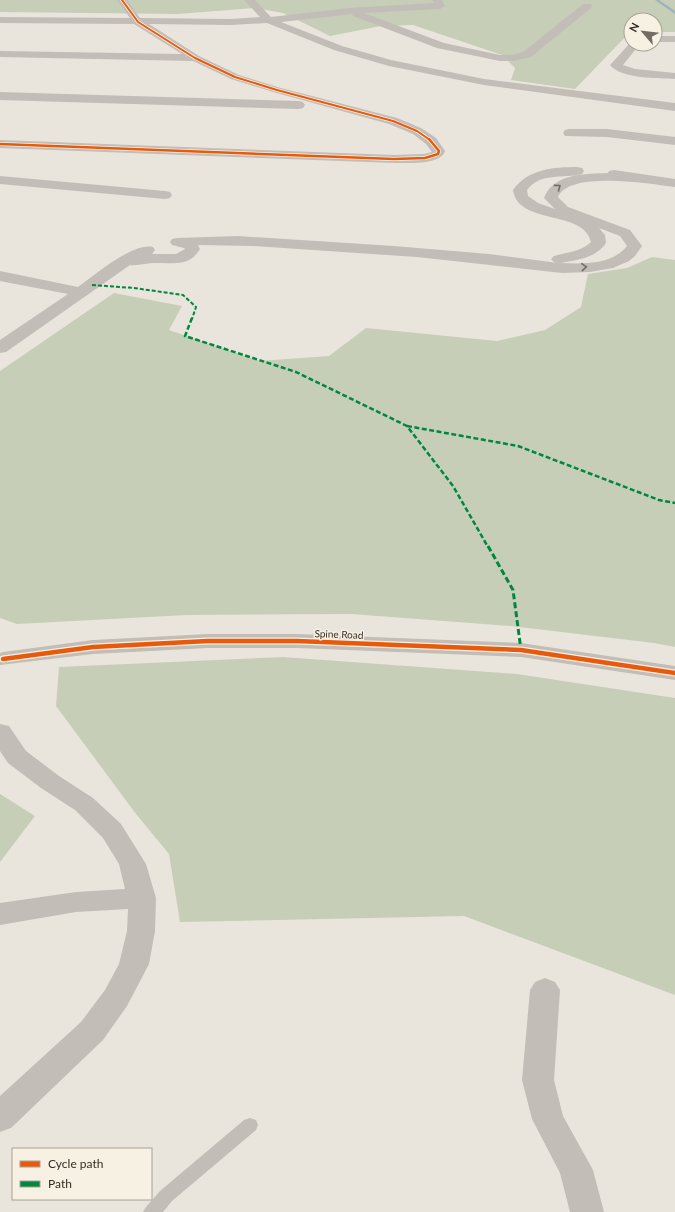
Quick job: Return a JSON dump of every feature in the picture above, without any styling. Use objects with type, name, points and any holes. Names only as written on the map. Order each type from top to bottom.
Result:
[{"type":"street","points":[[0,144],[394,159],[425,158],[438,154],[439,151],[431,141],[417,131],[393,122],[276,90],[235,77],[195,58],[138,22],[122,0]]},
{"type":"street","points":[[249,0],[268,20],[338,48],[388,63],[427,72],[484,82],[675,107]]},
{"type":"street","points":[[0,20],[206,23],[268,20],[349,11],[440,6],[437,0]]},
{"type":"street","points":[[339,4],[349,11],[441,46],[500,58],[513,58],[527,55],[587,6]]},
{"type":"street","points":[[663,39],[675,39]]},
{"type":"street","points":[[627,52],[616,65],[619,68],[675,76]]},
{"type":"street","points":[[0,54],[195,58]]},
{"type":"street","points":[[0,96],[338,106]]},
{"type":"street","points":[[569,133],[607,133],[675,141]]},
{"type":"street","points":[[490,259],[553,260],[584,254],[594,249],[599,243],[599,236],[596,231],[587,224],[542,211],[529,205],[521,197],[520,190],[529,180],[554,173],[577,171],[598,172],[675,183]]},
{"type":"street","points":[[161,247],[220,241],[342,247],[490,259],[553,268],[593,267],[624,259],[631,254],[635,246],[625,233],[617,229],[562,210],[551,198],[552,193],[557,187],[566,182],[580,179],[628,177]]},
{"type":"street","points":[[0,180],[165,195]]},
{"type":"street","points":[[161,247],[169,260],[182,258],[191,254],[194,249],[220,241]]},
{"type":"street","points":[[0,348],[123,263],[161,247],[189,244],[194,249]]},
{"type":"street","points":[[0,276],[81,292]]},
{"type":"street","name":"Spine Road","points":[[1,660],[93,647],[208,641],[297,641],[521,650],[675,673]]},
{"type":"street","points":[[0,732],[17,757],[50,782],[84,804],[112,831],[132,864],[142,898],[141,931],[134,964],[116,998],[92,1031],[0,1118]]},
{"type":"street","points":[[0,914],[76,902],[142,898]]},
{"type":"street","points":[[545,990],[538,1080],[548,1119],[576,1170],[587,1212]]},
{"type":"lane","points":[[152,1212],[166,1196],[250,1125]]},
{"type":"green space","points":[[0,0],[675,0],[675,32],[663,32],[663,12],[623,12],[623,39],[575,89],[511,80],[515,68],[502,55],[413,25],[381,26],[330,36],[283,13],[255,8],[178,14],[0,12]]},
{"type":"green space","points":[[652,257],[675,260],[675,647],[654,643],[511,626],[351,614],[187,615],[17,624],[0,618],[0,371],[114,293],[182,306],[169,330],[260,361],[329,356],[366,328],[497,341],[545,330],[581,307],[588,274],[627,268]]},
{"type":"green space","points":[[283,657],[517,674],[675,698],[675,995],[464,916],[180,922],[169,854],[136,814],[56,706],[59,667]]},
{"type":"green space","points":[[0,794],[35,816],[0,862]]},
{"type":"waterway","points":[[657,0],[675,13]]},
{"type":"marked path","points":[[92,285],[134,288],[183,295],[196,307],[185,336],[296,372],[407,426],[453,486],[513,590],[521,650]]},
{"type":"marked path","points":[[407,426],[518,446],[659,500],[675,503]]},
{"type":"cycle path","points":[[0,144],[394,159],[425,158],[438,154],[439,151],[431,141],[417,131],[393,121],[277,90],[235,77],[195,58],[138,22],[122,0]]},
{"type":"cycle path","points":[[3,659],[93,647],[208,641],[297,641],[521,650],[675,673]]}]
